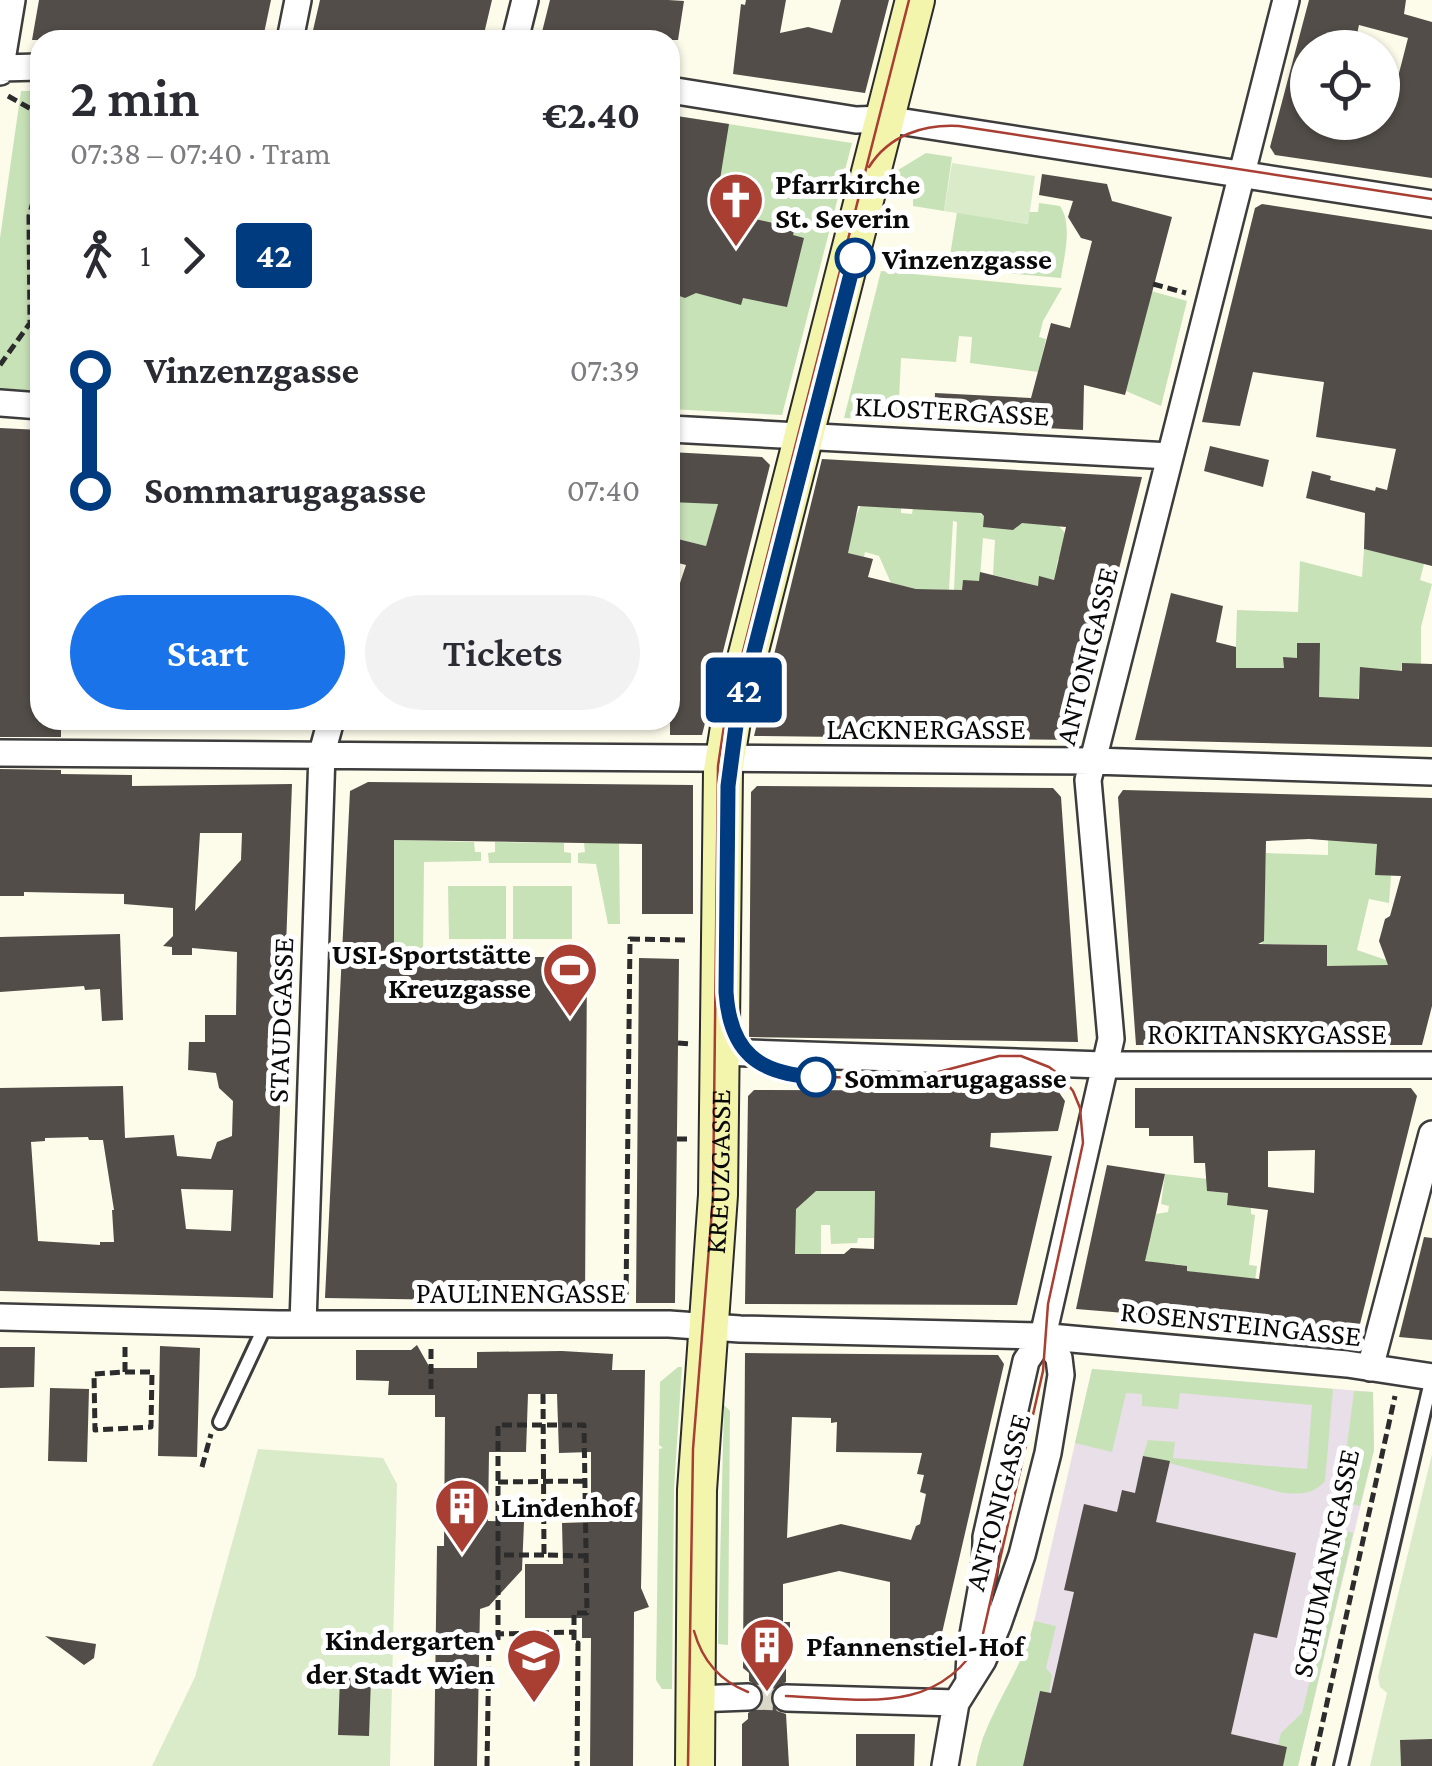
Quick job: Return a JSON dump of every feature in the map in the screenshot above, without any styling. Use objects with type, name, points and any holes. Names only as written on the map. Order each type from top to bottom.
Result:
[{"type":"street","points":[[12,0],[0,69],[30,68]]},
{"type":"street","points":[[292,30],[298,0]]},
{"type":"street","points":[[518,30],[525,0]]},
{"type":"street","name":"KREUZGASSE","points":[[694,1766],[697,1490],[718,1196],[705,1048],[725,759],[731,721],[915,0]]},
{"type":"street","name":"ANTONIGASSE","points":[[945,1766],[968,1660],[986,1537],[1026,1361],[1043,1336],[1111,1038],[1088,780],[1286,0]]},
{"type":"street","points":[[680,92],[856,120],[885,119],[1432,204]]},
{"type":"street","points":[[0,403],[30,405]]},
{"type":"street","name":"KLOSTERGASSE","points":[[680,429],[1170,456]]},
{"type":"street","name":"STAUDGASSE","points":[[303,1324],[322,753],[328,730]]},
{"type":"street","name":"LACKNERGASSE","points":[[0,753],[1093,761],[1432,772]]},
{"type":"street","points":[[705,1048],[1103,1065]]},
{"type":"street","name":"ROKITANSKYGASSE","points":[[1103,1065],[1432,1066]]},
{"type":"street","points":[[1370,1368],[1432,1134]]},
{"type":"street","name":"PAULINENGASSE","points":[[0,1317],[1043,1336]]},
{"type":"street","name":"ANTONIGASSE","points":[[962,1692],[982,1660],[1006,1599],[1048,1452],[1061,1375],[1058,1358],[1043,1336]]},
{"type":"street","name":"ROSENSTEINGASSE","points":[[1043,1336],[1432,1377]]},
{"type":"street","points":[[786,1698],[962,1692]]},
{"type":"street","points":[[695,1700],[748,1697]]},
{"type":"lane","points":[[220,1422],[266,1324]]},
{"type":"lane","name":"SCHUMANNGASSE","points":[[1341,1766],[1432,1377]]},
{"type":"path","points":[[0,92],[30,108]]},
{"type":"path","points":[[0,366],[30,323],[30,212]]},
{"type":"path","points":[[1153,284],[1189,294]]},
{"type":"path","points":[[626,1308],[630,939],[702,940]]},
{"type":"path","points":[[629,1042],[638,1043]]},
{"type":"path","points":[[678,1043],[705,1048]]},
{"type":"path","points":[[627,1138],[637,1138]]},
{"type":"path","points":[[677,1139],[689,1139]]},
{"type":"path","points":[[625,1240],[636,1241]]},
{"type":"path","points":[[125,1340],[125,1372]]},
{"type":"path","points":[[431,1389],[432,1344]]},
{"type":"path","points":[[125,1372],[152,1372],[151,1427],[95,1430],[94,1374],[125,1372]]},
{"type":"path","name":"SCHUMANNGASSE","points":[[1314,1766],[1400,1373]]},
{"type":"path","points":[[543,1394],[544,1555]]},
{"type":"path","points":[[202,1466],[214,1422],[220,1422]]},
{"type":"path","points":[[487,1766],[490,1643],[498,1643],[498,1425],[584,1425],[587,1613],[574,1612],[574,1643],[578,1642],[577,1766]]},
{"type":"path","points":[[498,1482],[584,1481]]},
{"type":"path","points":[[498,1555],[585,1556]]},
{"type":"path","points":[[498,1634],[574,1632]]},
{"type":"shaded area","points":[[1092,1369],[1373,1392],[1374,1450],[1298,1766],[976,1766],[983,1737],[1028,1648]]},
{"type":"green space","points":[[21,91],[30,91],[30,399],[0,390],[0,238]]},
{"type":"green space","points":[[680,117],[852,143],[782,415],[680,410]]},
{"type":"green space","points":[[926,153],[952,157],[944,211],[913,206],[913,184],[896,179],[898,170]]},
{"type":"green space","points":[[952,163],[1035,176],[1028,224],[944,211]]},
{"type":"green space","points":[[1039,203],[1060,206],[1064,214],[1066,241],[1061,278],[948,268],[957,212],[1027,224],[1029,212],[1038,212]]},
{"type":"green space","points":[[881,271],[1062,288],[1043,321],[1039,337],[1046,339],[1038,372],[970,363],[972,337],[959,336],[956,362],[901,358],[898,420],[844,418]]},
{"type":"green space","points":[[1151,291],[1187,301],[1161,406],[1126,391]]},
{"type":"green space","points":[[719,501],[706,546],[680,540],[680,502]]},
{"type":"green space","points":[[861,505],[901,508],[901,513],[912,514],[913,508],[981,512],[1013,530],[1019,522],[1059,526],[1065,533],[1066,560],[1058,559],[1054,580],[1040,577],[1038,586],[993,575],[995,540],[983,538],[979,591],[978,581],[963,581],[962,590],[954,590],[957,522],[953,521],[949,590],[891,583],[879,556],[840,551]]},
{"type":"green space","points":[[1364,549],[1424,564],[1420,580],[1432,584],[1421,627],[1421,664],[1402,664],[1400,697],[1361,668],[1358,702],[1234,701],[1237,610],[1298,612],[1300,561],[1362,577]]},
{"type":"green space","points":[[384,822],[400,840],[474,842],[475,852],[481,852],[481,861],[424,862],[423,957],[394,957]]},
{"type":"green space","points":[[1328,838],[1356,842],[1377,838],[1391,876],[1389,903],[1369,899],[1357,950],[1395,963],[1386,998],[1347,966],[1327,966],[1327,945],[1262,944],[1266,853],[1328,855]]},
{"type":"green space","points":[[495,842],[564,843],[564,852],[571,853],[571,863],[489,863],[488,853],[495,852]]},
{"type":"green space","points":[[584,843],[619,843],[620,924],[608,924],[596,864],[578,863],[578,853],[585,852]]},
{"type":"green space","points":[[448,886],[506,886],[506,939],[449,939]]},
{"type":"green space","points":[[513,886],[572,886],[572,939],[513,939]]},
{"type":"green space","points":[[1165,1174],[1208,1179],[1207,1191],[1228,1193],[1251,1208],[1255,1215],[1249,1265],[1257,1266],[1255,1281],[1187,1271],[1186,1266],[1175,1264],[1175,1270],[1151,1268],[1150,1261],[1135,1260],[1151,1234],[1156,1214],[1168,1212],[1169,1206],[1161,1204]]},
{"type":"green space","points":[[801,1190],[875,1191],[874,1238],[831,1244],[830,1225],[821,1225],[821,1260],[813,1255],[795,1254],[793,1210],[805,1201]]},
{"type":"green space","points":[[682,1367],[674,1488],[672,1689],[662,1689],[656,1680],[659,1449],[663,1448],[659,1445],[660,1382]]},
{"type":"green space","points":[[1092,1369],[1333,1389],[1325,1481],[1311,1491],[1283,1493],[1143,1456],[1148,1440],[1175,1442],[1173,1458],[1307,1469],[1312,1405],[1180,1393],[1178,1409],[1142,1406],[1142,1394],[1126,1393],[1112,1452],[1075,1443]]},
{"type":"green space","points":[[1354,1391],[1373,1392],[1374,1450],[1360,1506],[1340,1501]]},
{"type":"green space","points":[[724,1405],[730,1411],[728,1645],[718,1644]]},
{"type":"green space","points":[[258,1449],[383,1458],[397,1484],[390,1766],[152,1766],[195,1677]]},
{"type":"green space","points":[[1432,1454],[1432,1766],[1370,1766],[1387,1693],[1380,1687],[1378,1677]]},
{"type":"green space","points":[[1335,1528],[1353,1533],[1298,1766],[1283,1766],[1287,1747],[1278,1745],[1281,1733],[1302,1713],[1322,1631],[1315,1610]]},
{"type":"green space","points":[[1034,1621],[1056,1626],[1046,1668],[1052,1675],[1049,1693],[1039,1692],[1023,1766],[976,1766],[987,1729]]},
{"type":"building","points":[[39,0],[271,0],[265,30],[34,30]]},
{"type":"building","points":[[320,0],[492,0],[485,30],[313,30]]},
{"type":"building","points":[[550,0],[684,1],[680,30],[542,30]]},
{"type":"building","points":[[746,0],[786,0],[780,33],[808,27],[832,33],[841,0],[889,0],[865,93],[733,74],[741,4],[745,5]]},
{"type":"building","points":[[1309,0],[1406,0],[1404,14],[1432,22],[1432,178],[1275,155],[1270,147],[1290,72],[1290,140],[1400,140],[1400,69],[1408,38],[1400,36],[1400,30],[1359,25],[1358,30],[1301,30]]},
{"type":"building","name":"Pfarrkirche St. Severin","points":[[680,117],[729,124],[715,210],[795,228],[793,235],[804,238],[787,307],[743,298],[741,305],[696,293],[680,296]]},
{"type":"building","points":[[1042,174],[1107,184],[1112,201],[1172,217],[1125,395],[1084,385],[1083,430],[934,422],[935,393],[1031,398],[1051,323],[1070,328],[1092,241],[1081,238],[1068,217],[1073,201],[1039,195]]},
{"type":"building","points":[[1262,204],[1432,230],[1432,566],[1364,549],[1365,513],[1306,498],[1312,471],[1331,476],[1330,480],[1375,491],[1376,487],[1387,490],[1396,449],[1316,437],[1324,382],[1253,372],[1240,426],[1202,422],[1255,208]]},
{"type":"building","points":[[0,428],[30,430],[30,730],[61,730],[61,737],[0,737]]},
{"type":"building","points":[[1210,446],[1269,460],[1263,487],[1204,471]]},
{"type":"building","points":[[680,453],[762,457],[770,465],[702,735],[670,735],[670,730],[680,730],[680,583],[686,565],[680,564],[680,540],[706,546],[718,504],[680,502]]},
{"type":"building","points":[[822,459],[1142,477],[1076,740],[754,736]],"holes":[[[858,506],[981,513],[983,527],[1013,530],[1022,523],[1066,527],[1054,580],[1039,576],[1038,586],[980,572],[979,581],[963,580],[962,590],[916,589],[868,577],[873,559],[848,553]]]},
{"type":"building","points":[[1171,593],[1223,606],[1216,642],[1236,647],[1236,668],[1284,668],[1283,657],[1297,658],[1297,643],[1320,643],[1319,697],[1359,699],[1360,667],[1402,671],[1402,663],[1432,664],[1432,747],[1135,740]]},
{"type":"building","points":[[0,769],[132,775],[132,786],[292,784],[273,1298],[0,1291],[0,1088],[123,1086],[125,1138],[174,1135],[177,1156],[211,1159],[217,1142],[232,1136],[233,1101],[219,1088],[216,1073],[188,1070],[189,1042],[205,1042],[205,1015],[236,1015],[237,952],[192,948],[192,955],[172,955],[172,947],[163,946],[173,936],[173,908],[124,904],[124,894],[24,892],[24,896],[0,896]],"holes":[[[200,833],[242,833],[241,860],[195,911]],[[45,1138],[103,1140],[114,1210],[114,1242],[100,1245],[38,1241],[31,1142]],[[181,1189],[233,1190],[231,1231],[186,1229]]]},
{"type":"building","points":[[368,782],[693,785],[693,914],[642,914],[642,844],[394,840],[394,957],[587,957],[585,1302],[325,1298],[350,791]]},
{"type":"building","points":[[757,786],[1053,788],[1061,797],[1078,1042],[749,1037],[751,792]]},
{"type":"building","points":[[1123,790],[1432,798],[1432,1006],[1422,1045],[1136,1045],[1118,797]],"holes":[[[1309,839],[1377,844],[1375,875],[1401,876],[1379,941],[1388,965],[1327,966],[1327,945],[1258,944],[1264,941],[1266,841]]]},
{"type":"building","points":[[120,934],[123,1020],[102,1021],[100,989],[85,990],[84,986],[0,992],[0,937]]},
{"type":"building","points":[[639,958],[679,959],[675,1303],[636,1303]]},
{"type":"building","points":[[1135,1088],[1411,1088],[1417,1096],[1358,1332],[1076,1309],[1107,1165],[1165,1174],[1145,1261],[1187,1266],[1187,1271],[1259,1279],[1268,1210],[1227,1205],[1228,1193],[1207,1191],[1205,1163],[1194,1163],[1193,1136],[1149,1136],[1149,1128],[1135,1128]],"holes":[[[1315,1150],[1314,1193],[1268,1187],[1268,1151]]]},
{"type":"building","points":[[754,1090],[1058,1091],[1065,1101],[1058,1131],[991,1133],[990,1147],[1052,1156],[1017,1305],[745,1304],[748,1096]],"holes":[[[816,1191],[875,1191],[874,1249],[851,1248],[844,1254],[795,1254],[796,1209]]]},
{"type":"building","points":[[1424,1237],[1432,1238],[1432,1340],[1399,1337]]},
{"type":"building","name":"Lindenhof","points":[[417,1345],[430,1368],[477,1368],[477,1352],[562,1351],[613,1354],[612,1370],[645,1370],[641,1588],[649,1607],[634,1612],[633,1766],[590,1766],[591,1638],[582,1638],[582,1618],[525,1618],[525,1564],[563,1564],[562,1523],[591,1522],[591,1452],[559,1453],[557,1394],[528,1394],[526,1452],[489,1452],[488,1521],[524,1522],[522,1570],[489,1606],[480,1609],[477,1766],[434,1766],[437,1546],[444,1546],[445,1417],[435,1417],[435,1395],[388,1395],[389,1381],[356,1380],[356,1350],[411,1350]]},
{"type":"building","points":[[160,1346],[200,1348],[197,1457],[158,1456]]},
{"type":"building","points":[[0,1347],[35,1347],[34,1387],[0,1388]]},
{"type":"building","points":[[745,1353],[998,1355],[1004,1364],[936,1659],[890,1660],[890,1582],[839,1571],[783,1584],[783,1622],[790,1622],[790,1658],[786,1657],[786,1682],[773,1689],[770,1698],[777,1711],[786,1714],[789,1766],[742,1766],[742,1724],[748,1713],[762,1705],[764,1697],[743,1668]],"holes":[[[792,1417],[831,1418],[831,1423],[837,1422],[836,1452],[922,1453],[917,1474],[924,1475],[920,1492],[926,1494],[920,1524],[911,1540],[841,1524],[787,1538]]]},
{"type":"building","points":[[50,1388],[89,1389],[87,1462],[48,1461]]},
{"type":"building","points":[[1143,1456],[1170,1461],[1156,1522],[1296,1553],[1277,1638],[1254,1633],[1231,1734],[1287,1747],[1283,1766],[1023,1766],[1040,1691],[1051,1693],[1074,1592],[1064,1590],[1084,1504],[1117,1512],[1122,1490],[1135,1493]]},
{"type":"building","points":[[45,1636],[96,1644],[94,1658],[84,1665]]},
{"type":"building","points":[[340,1677],[371,1678],[369,1736],[338,1735]]},
{"type":"building","points":[[856,1734],[915,1734],[914,1766],[856,1766]]},
{"type":"building","points":[[1432,1739],[1432,1766],[1401,1766],[1400,1740]]},
{"type":"tunnel","points":[[748,1697],[786,1698]]},
{"type":"tram line","points":[[688,1766],[693,1449],[713,1197],[718,766],[724,726],[909,0]]},
{"type":"tram line","points":[[869,167],[897,139],[933,127],[959,126],[1432,199]]},
{"type":"tram line","name":"42","points":[[816,1077],[779,1072],[762,1064],[740,1045],[728,1016],[728,786],[737,718],[855,258]]},
{"type":"tram line","points":[[726,995],[730,1022],[740,1045],[762,1065],[779,1072],[816,1077],[895,1078],[927,1075],[999,1056],[1021,1056],[1049,1067],[1073,1091],[1080,1108],[1083,1143],[1048,1304],[1043,1371],[982,1638],[964,1663],[944,1681],[921,1692],[870,1700],[786,1696]]},
{"type":"tram line","points":[[694,1631],[714,1668],[748,1692]]},
{"type":"place","name":"Pfarrkirche St. Severin","points":[[736,249]]},
{"type":"place","name":"Vinzenzgasse","points":[[855,258]]},
{"type":"place","name":"USI-Sportstätte Kreuzgasse","points":[[570,1019]]},
{"type":"place","name":"Sommarugagasse","points":[[816,1077]]},
{"type":"place","name":"Lindenhof","points":[[462,1555]]},
{"type":"place","name":"Pfannenstiel-Hof","points":[[767,1694]]},
{"type":"place","name":"Kindergarten der Stadt Wien","points":[[534,1705]]}]
